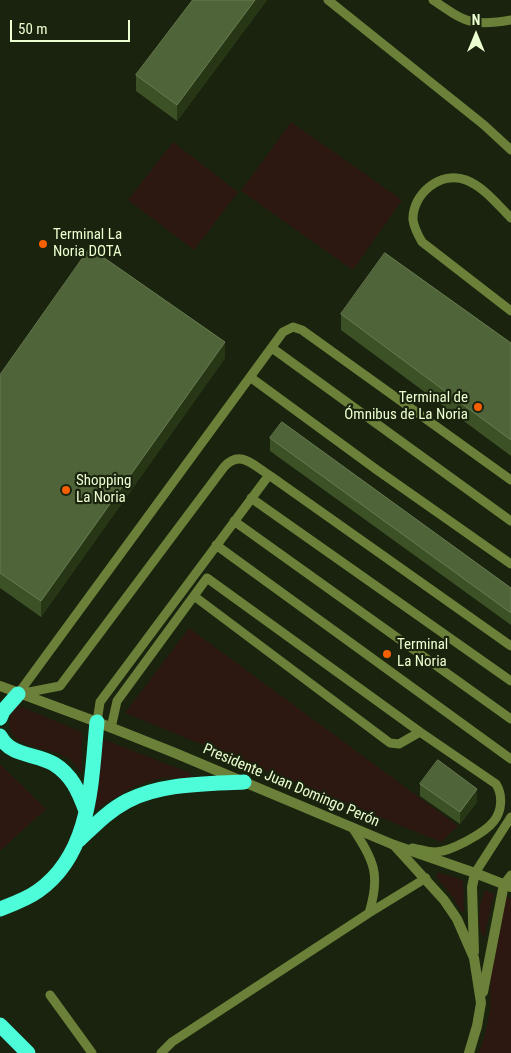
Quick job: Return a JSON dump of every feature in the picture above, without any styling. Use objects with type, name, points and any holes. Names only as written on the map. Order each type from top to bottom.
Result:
[{"type":"highway","points":[[0,718],[3,711],[18,694]]},
{"type":"highway","points":[[0,909],[21,901],[50,882],[60,871],[78,841],[87,813],[104,725]]},
{"type":"highway","points":[[0,736],[11,749],[53,764],[68,775],[78,790],[87,813]]},
{"type":"highway","points":[[78,841],[101,819],[142,794],[198,784],[244,782]]},
{"type":"highway","points":[[0,1025],[28,1053]]},
{"type":"street","name":"Presidente Juan Domingo Perón","points":[[0,686],[104,725],[394,845],[508,886]]},
{"type":"street","points":[[394,845],[444,900],[457,919],[474,958]]},
{"type":"street","points":[[475,873],[472,887],[474,958],[481,1003]]},
{"type":"street","points":[[469,1053],[478,1026],[481,1003],[508,886]]},
{"type":"lane","points":[[328,0],[484,125],[511,150]]},
{"type":"lane","points":[[433,0],[470,22],[491,24],[511,20]]},
{"type":"lane","points":[[511,218],[481,189],[466,180],[450,178],[437,181],[425,189],[415,206],[413,220],[415,231],[422,242],[511,311]]},
{"type":"lane","points":[[18,694],[283,332],[293,327],[302,330],[511,480]]},
{"type":"lane","points":[[272,348],[511,521]]},
{"type":"lane","points":[[250,377],[377,470],[511,564]]},
{"type":"lane","points":[[18,694],[60,686],[230,460],[238,458],[244,459],[269,475],[511,646]]},
{"type":"lane","points":[[104,725],[100,702],[269,475]]},
{"type":"lane","points":[[251,498],[511,681]]},
{"type":"lane","points":[[234,521],[511,719]]},
{"type":"lane","points":[[216,545],[511,759]]},
{"type":"lane","points":[[104,725],[117,701],[207,578],[420,732],[496,784],[500,790],[501,800],[494,822],[470,840],[450,849],[436,852],[394,845]]},
{"type":"lane","points":[[194,596],[390,743],[399,744],[420,732]]},
{"type":"lane","points":[[475,873],[511,817]]},
{"type":"lane","points":[[352,827],[366,849],[374,867],[374,894],[369,913]]},
{"type":"lane","points":[[508,886],[511,875]]},
{"type":"lane","points":[[161,1053],[172,1042],[369,913],[426,878]]},
{"type":"lane","points":[[50,995],[92,1053]]},
{"type":"shaded area","points":[[291,122],[402,200],[353,270],[241,191]]},
{"type":"shaded area","points":[[173,142],[238,192],[194,250],[128,200]]},
{"type":"shaded area","points":[[189,628],[458,826],[441,842],[125,713]]},
{"type":"shaded area","points":[[17,705],[82,732],[82,774],[71,761],[63,756],[16,739],[10,730],[9,719]]},
{"type":"shaded area","points":[[100,738],[190,773],[190,778],[161,778],[143,783],[119,795],[96,810]]},
{"type":"shaded area","points":[[0,764],[46,809],[0,851]]},
{"type":"shaded area","points":[[437,872],[463,880],[464,912],[461,911],[453,897],[437,878]]},
{"type":"shaded area","points":[[485,890],[494,894],[484,938],[480,927],[479,914]]},
{"type":"shaded area","points":[[506,896],[511,898],[511,1053],[478,1053],[483,1042],[490,1011],[491,969]]},
{"type":"building","points":[[193,0],[255,0],[177,105],[136,75]]},
{"type":"building","name":"Shopping La Noria","points":[[90,248],[225,342],[41,601],[0,573],[0,375]]},
{"type":"building","name":"Terminal de Ómnibus de La Noria","points":[[385,253],[511,343],[511,440],[341,314]]},
{"type":"building","points":[[282,422],[511,588],[511,613],[270,438]]},
{"type":"building","points":[[438,760],[477,789],[460,812],[420,784]]},
{"type":"place","name":"Terminal La Noria DOTA","points":[[43,244]]},
{"type":"place","name":"Terminal de Ómnibus de La Noria","points":[[478,407]]},
{"type":"place","name":"Shopping La Noria","points":[[66,490]]},
{"type":"place","name":"Terminal La Noria","points":[[387,654]]}]
